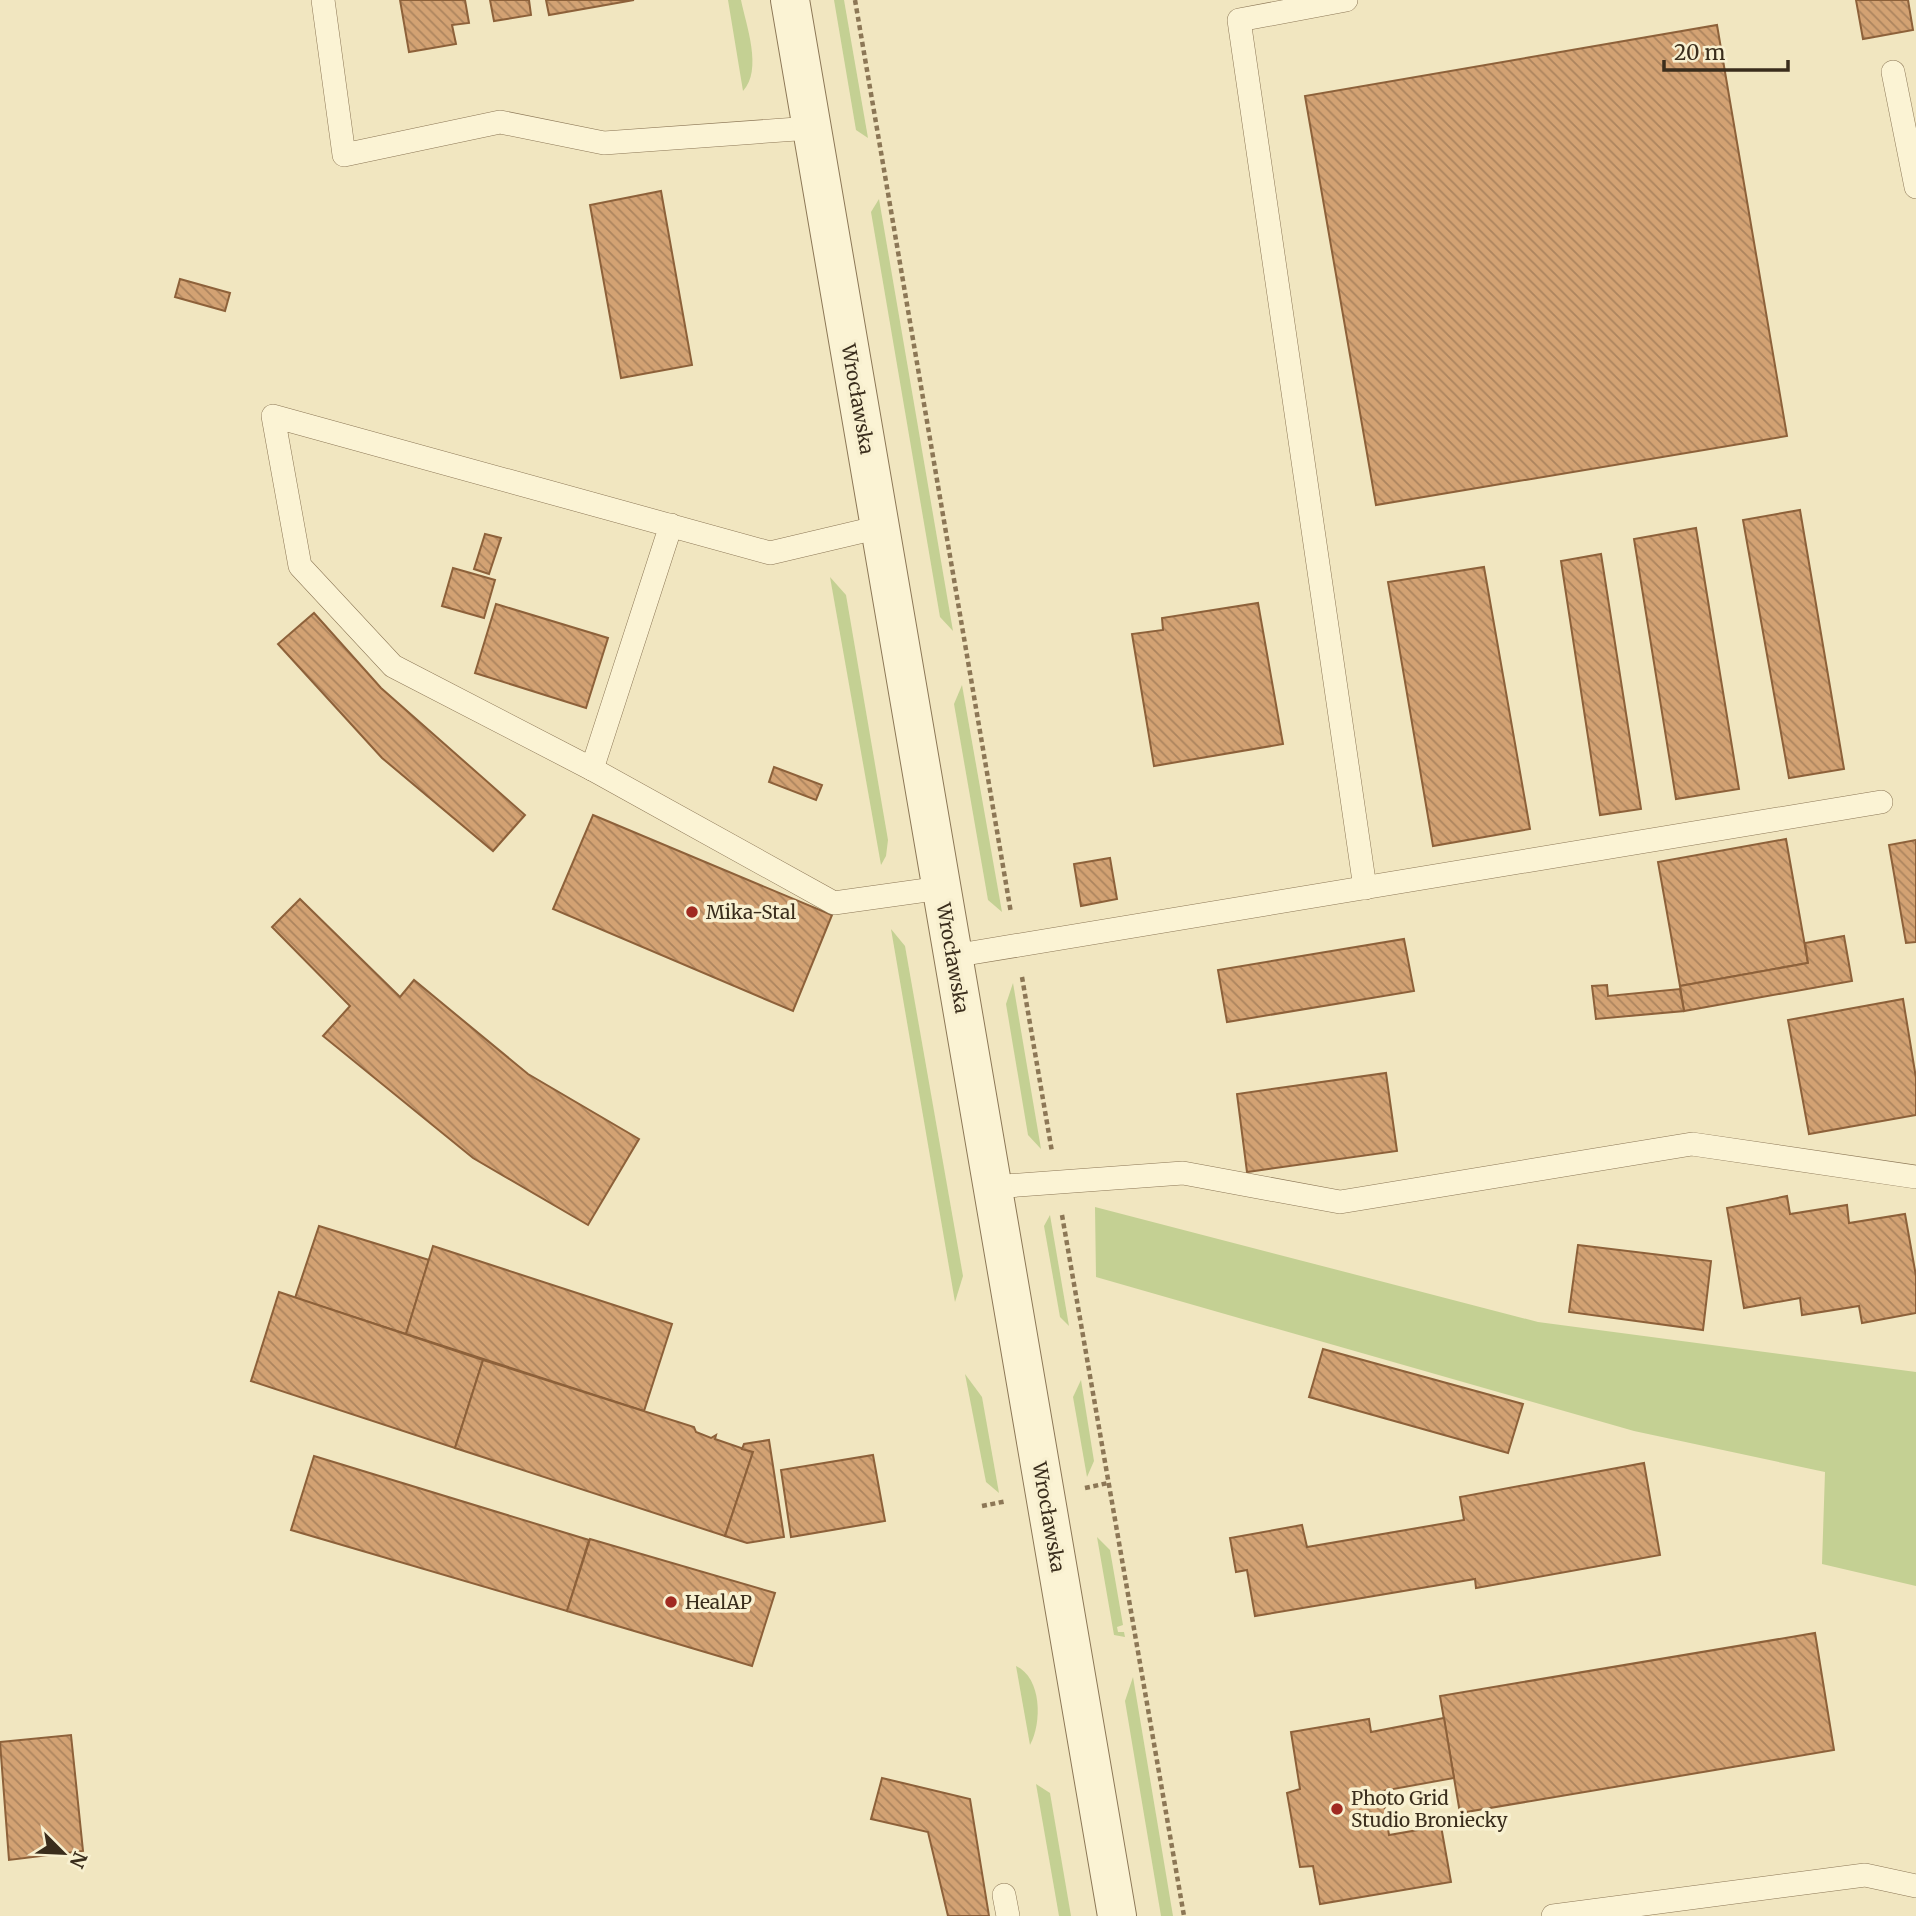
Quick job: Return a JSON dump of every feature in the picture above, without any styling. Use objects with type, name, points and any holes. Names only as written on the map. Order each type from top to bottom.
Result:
[{"type":"street","name":"Wrocławska","points":[[790,0],[1117,1916]]},
{"type":"lane","points":[[323,0],[344,155],[500,122],[604,143],[811,128]]},
{"type":"lane","points":[[1346,0],[1239,20],[1365,888]]},
{"type":"lane","points":[[1893,72],[1916,187]]},
{"type":"lane","points":[[880,527],[769,553],[273,416],[300,566],[393,666],[592,769],[834,903],[941,888]]},
{"type":"lane","points":[[592,769],[671,525]]},
{"type":"lane","points":[[953,956],[1881,802]]},
{"type":"lane","points":[[992,1186],[1183,1173],[1340,1202],[1692,1144],[1916,1177]]},
{"type":"lane","points":[[1553,1916],[1865,1875],[1916,1886]]},
{"type":"green space","points":[[728,0],[741,0],[749,34],[752,71],[743,91]]},
{"type":"green space","points":[[834,0],[844,0],[868,138],[856,130]]},
{"type":"green space","points":[[879,199],[953,631],[940,617],[871,212]]},
{"type":"green space","points":[[830,577],[846,595],[888,840],[886,856],[881,865]]},
{"type":"green space","points":[[962,685],[1002,912],[988,900],[954,704]]},
{"type":"green space","points":[[891,929],[905,946],[963,1276],[955,1302]]},
{"type":"green space","points":[[1013,983],[1041,1149],[1028,1135],[1006,1004]]},
{"type":"green space","points":[[1095,1207],[1538,1322],[1916,1372],[1916,1586],[1822,1564],[1825,1472],[1634,1431],[1096,1277]]},
{"type":"green space","points":[[1050,1215],[1069,1326],[1060,1317],[1044,1226]]},
{"type":"green space","points":[[965,1374],[982,1397],[999,1493],[986,1482]]},
{"type":"green space","points":[[1081,1380],[1094,1461],[1087,1477],[1073,1397]]},
{"type":"green space","points":[[1097,1537],[1110,1550],[1123,1625],[1117,1627],[1118,1632],[1124,1632],[1125,1637],[1114,1635]]},
{"type":"green space","points":[[1016,1666],[1025,1672],[1035,1690],[1037,1725],[1030,1745]]},
{"type":"green space","points":[[1133,1677],[1173,1916],[1161,1916],[1125,1701]]},
{"type":"green space","points":[[1036,1784],[1050,1793],[1071,1916],[1059,1916]]},
{"type":"building","points":[[400,0],[465,0],[469,23],[452,25],[456,44],[409,52]]},
{"type":"building","points":[[490,0],[529,0],[531,15],[494,21]]},
{"type":"building","points":[[546,0],[634,0],[549,15]]},
{"type":"building","points":[[1856,0],[1908,0],[1913,30],[1863,39]]},
{"type":"building","points":[[1717,25],[1787,436],[1376,505],[1305,96]]},
{"type":"building","points":[[661,191],[692,365],[621,378],[590,205]]},
{"type":"building","points":[[180,279],[230,293],[225,311],[175,297]]},
{"type":"building","points":[[1800,510],[1844,769],[1789,778],[1743,520]]},
{"type":"building","points":[[1696,528],[1739,789],[1676,799],[1634,539]]},
{"type":"building","points":[[485,534],[501,538],[489,574],[474,569]]},
{"type":"building","points":[[1601,554],[1641,809],[1600,815],[1561,561]]},
{"type":"building","points":[[1484,567],[1530,829],[1433,846],[1388,582]]},
{"type":"building","points":[[453,568],[495,580],[484,618],[442,606]]},
{"type":"building","points":[[1258,603],[1283,744],[1154,766],[1132,634],[1163,630],[1162,618]]},
{"type":"building","points":[[496,604],[608,638],[586,708],[475,673]]},
{"type":"building","points":[[314,613],[381,688],[525,815],[493,851],[382,758],[278,644]]},
{"type":"building","points":[[774,767],[822,785],[816,800],[769,782]]},
{"type":"building","name":"Mika-Stal","points":[[593,815],[832,915],[793,1011],[553,909]]},
{"type":"building","points":[[1786,839],[1808,963],[1680,986],[1658,862]]},
{"type":"building","points":[[1916,840],[1916,942],[1906,943],[1889,845]]},
{"type":"building","points":[[1110,858],[1117,899],[1081,906],[1074,864]]},
{"type":"building","points":[[300,899],[400,997],[414,980],[528,1074],[639,1139],[588,1225],[473,1158],[323,1036],[350,1006],[272,927]]},
{"type":"building","points":[[1844,936],[1852,981],[1684,1011],[1680,986],[1808,963],[1805,943]]},
{"type":"building","points":[[1404,939],[1414,991],[1227,1022],[1218,970]]},
{"type":"building","points":[[1607,985],[1608,996],[1680,989],[1684,1011],[1596,1019],[1592,986]]},
{"type":"building","points":[[1903,999],[1916,1078],[1916,1115],[1809,1134],[1788,1020]]},
{"type":"building","points":[[1386,1073],[1397,1151],[1247,1172],[1237,1094]]},
{"type":"building","points":[[1787,1196],[1790,1214],[1847,1205],[1849,1223],[1905,1214],[1916,1276],[1916,1313],[1862,1323],[1859,1306],[1802,1315],[1800,1298],[1744,1308],[1727,1208]]},
{"type":"building","points":[[319,1226],[429,1260],[406,1334],[295,1298]]},
{"type":"building","points":[[1578,1245],[1711,1261],[1703,1330],[1569,1312]]},
{"type":"building","points":[[433,1246],[672,1324],[644,1411],[406,1334]]},
{"type":"building","points":[[279,1292],[483,1360],[455,1448],[251,1381]]},
{"type":"building","points":[[1323,1349],[1523,1404],[1508,1453],[1309,1397]]},
{"type":"building","points":[[483,1360],[694,1427],[696,1432],[711,1438],[716,1435],[715,1439],[753,1452],[725,1536],[455,1448]]},
{"type":"building","points":[[769,1440],[784,1537],[747,1543],[725,1536],[753,1452],[742,1449],[744,1444]]},
{"type":"building","points":[[873,1455],[885,1521],[791,1537],[781,1470]]},
{"type":"building","points":[[314,1456],[589,1540],[567,1611],[291,1530]]},
{"type":"building","points":[[1644,1463],[1660,1555],[1476,1588],[1475,1579],[1255,1616],[1247,1570],[1236,1572],[1230,1538],[1302,1525],[1307,1547],[1464,1520],[1460,1497]]},
{"type":"building","name":"HealAP","points":[[590,1539],[775,1593],[752,1666],[567,1611]]},
{"type":"building","points":[[1815,1633],[1834,1750],[1460,1813],[1440,1696]]},
{"type":"building","name":"Photo Grid Studio Broniecky","points":[[1444,1718],[1454,1778],[1382,1791],[1389,1835],[1441,1826],[1451,1882],[1320,1904],[1313,1866],[1300,1867],[1287,1793],[1300,1789],[1291,1732],[1369,1719],[1371,1732]]},
{"type":"building","points":[[71,1735],[83,1851],[9,1860],[0,1742]]},
{"type":"building","points":[[882,1778],[970,1799],[989,1916],[948,1916],[928,1832],[871,1819]]},
{"type":"place","name":"Mika-Stal","points":[[692,912]]},
{"type":"place","name":"HealAP","points":[[671,1602]]},
{"type":"place","name":"Photo Grid Studio Broniecky","points":[[1337,1809]]}]
